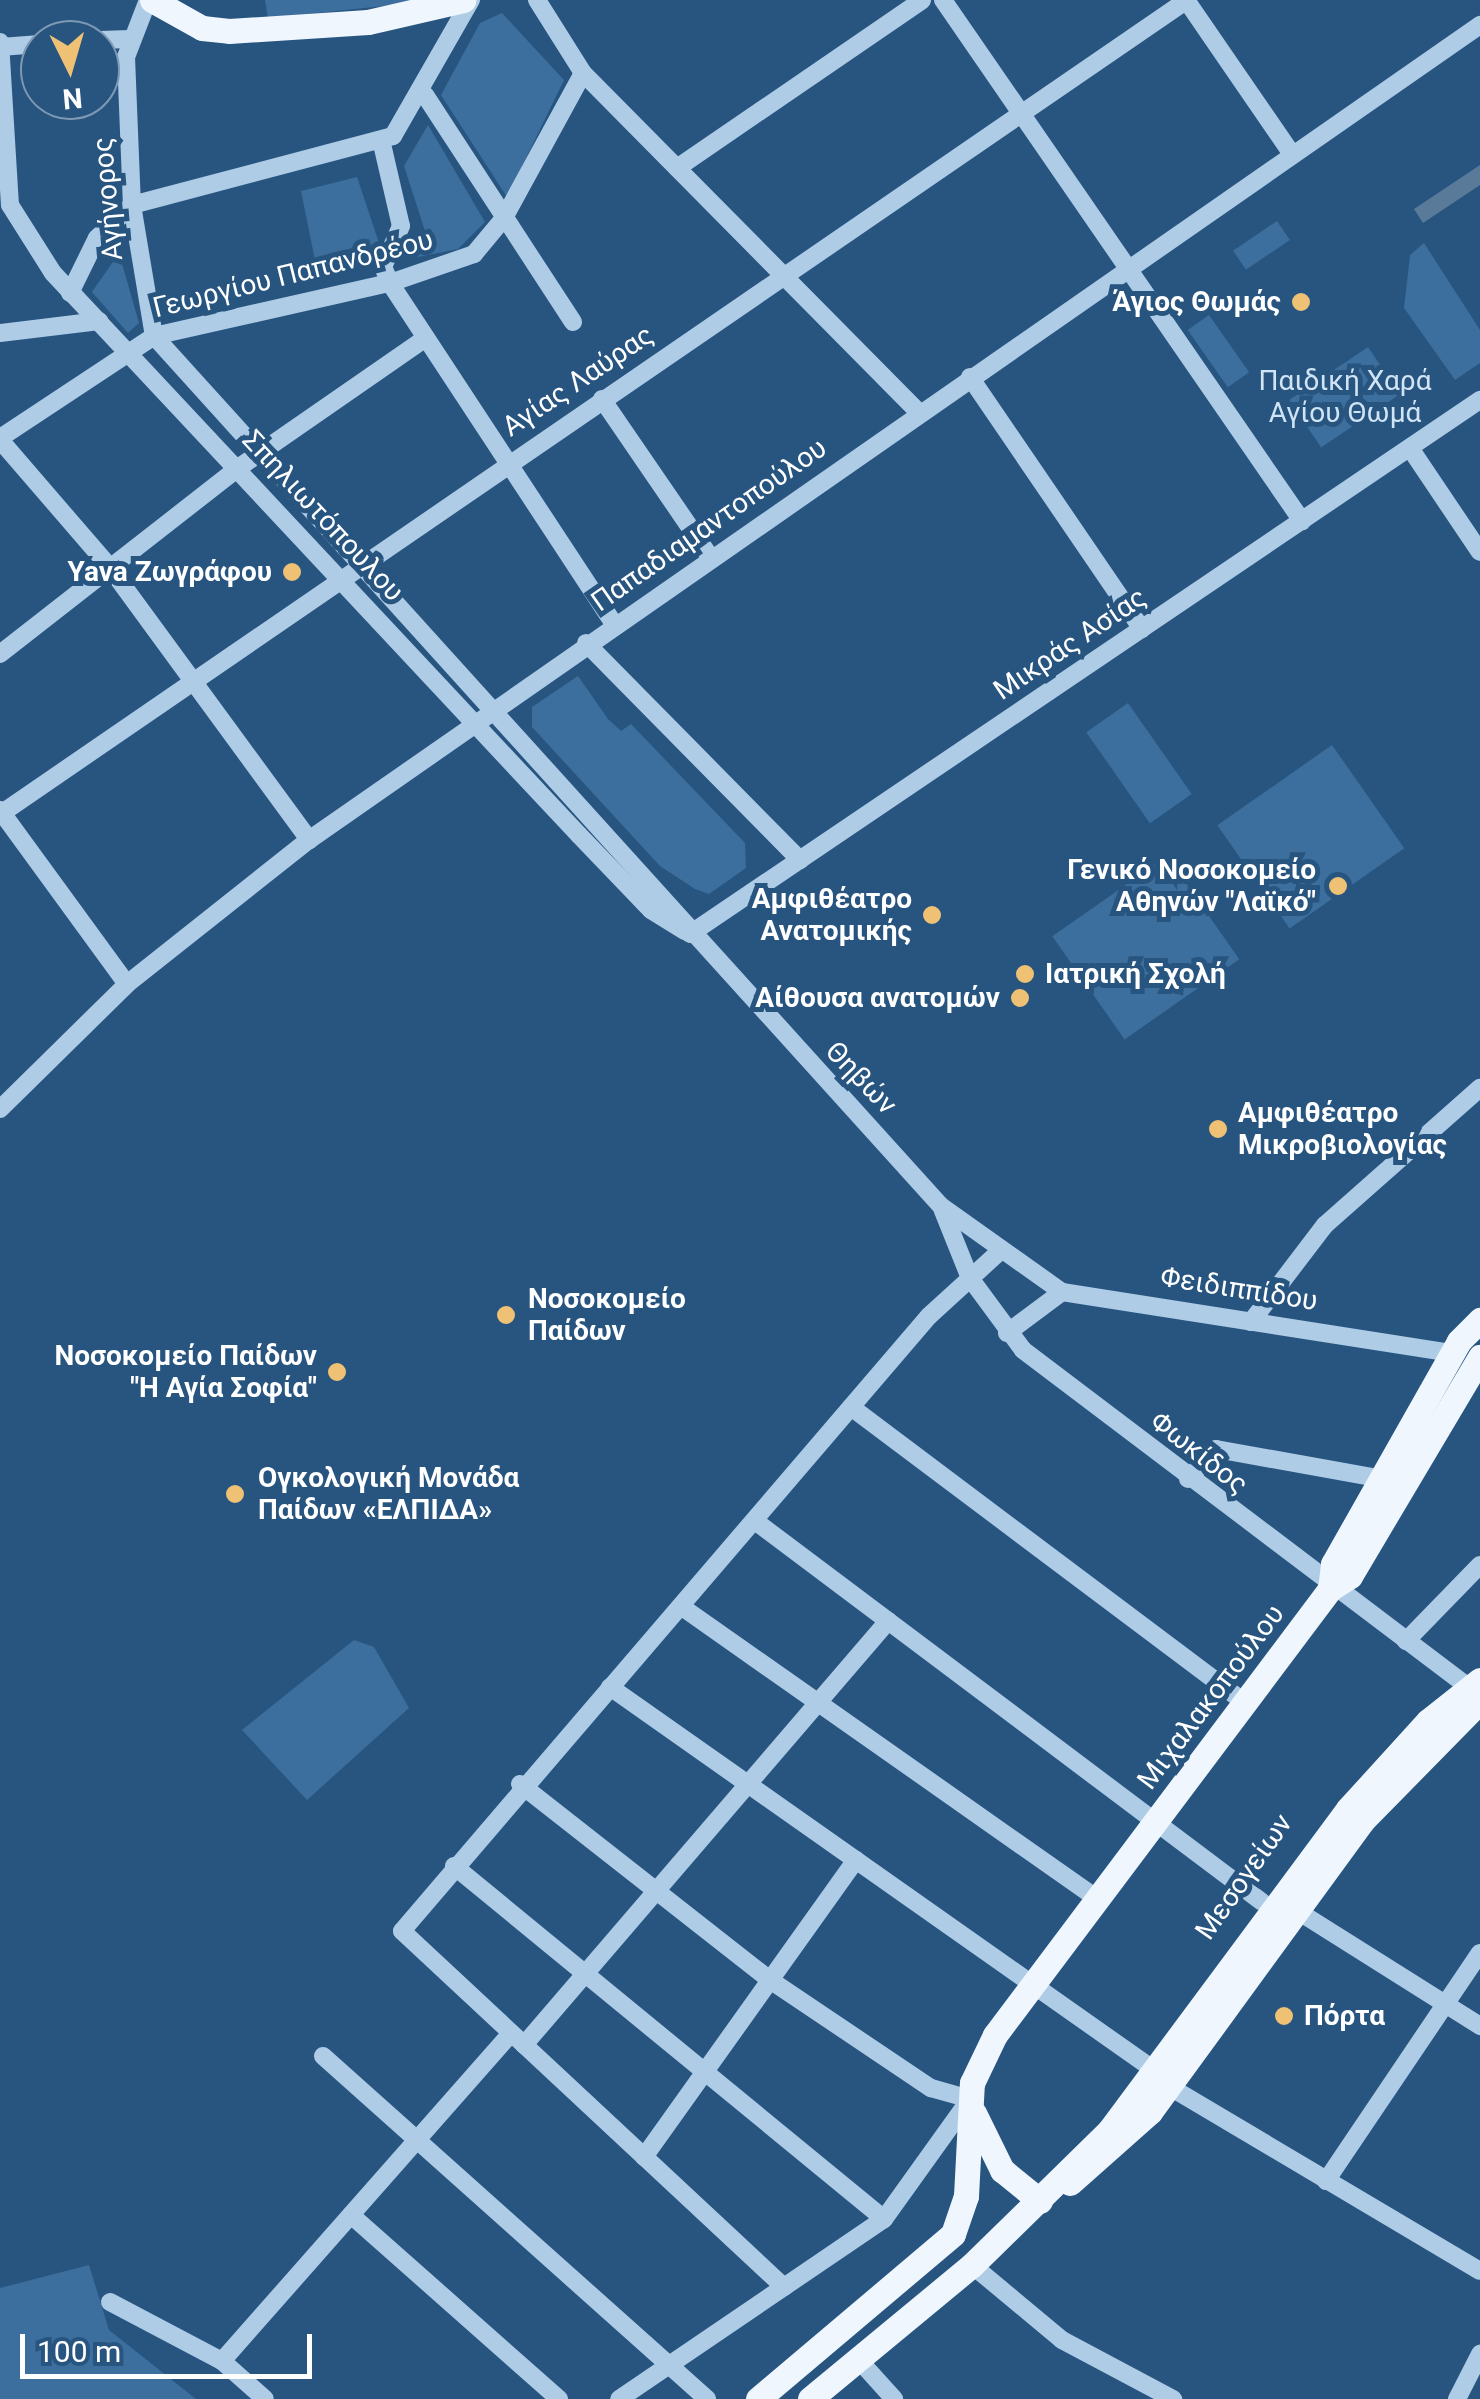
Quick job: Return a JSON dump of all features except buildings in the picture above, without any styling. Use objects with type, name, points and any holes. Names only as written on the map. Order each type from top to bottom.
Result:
[{"type":"main road","points":[[150,0],[202,28],[229,31],[368,22],[463,0]]},
{"type":"main road","name":"Μιχαλακοπούλου","points":[[970,2099],[995,2036],[1330,1589],[1333,1564],[1452,1353],[1480,1320]]},
{"type":"main road","name":"Φειδιππίδου","points":[[1452,1353],[1480,1356]]},
{"type":"main road","points":[[1330,1589],[1350,1576],[1480,1356]]},
{"type":"main road","points":[[810,2399],[972,2265],[1088,2154],[1170,2087],[1296,1910],[1474,1685]]},
{"type":"main road","name":"Μεσογείων","points":[[1088,2154],[1336,1801],[1474,1685]]},
{"type":"main road","name":"Μεσογείων","points":[[1088,2154],[1179,2046],[1348,1809],[1474,1685]]},
{"type":"main road","points":[[970,2099],[992,2156],[1040,2201]]},
{"type":"main road","points":[[758,2399],[953,2234],[966,2196],[970,2099]]},
{"type":"street","name":"Αγήνορος","points":[[150,0],[130,38],[132,205],[154,336]]},
{"type":"street","points":[[70,294],[96,238],[132,205],[382,144],[424,95],[471,0]]},
{"type":"street","points":[[537,0],[583,73],[919,412]]},
{"type":"street","points":[[676,168],[922,0]]},
{"type":"street","points":[[943,0],[1302,520]]},
{"type":"street","points":[[1187,0],[1292,154]]},
{"type":"street","name":"Αγίας Λαύρας","points":[[1,812],[191,676],[1187,0]]},
{"type":"street","name":"Παπαδιαμαντοπούλου","points":[[0,1110],[128,984],[309,840],[471,722],[1480,25]]},
{"type":"street","points":[[120,39],[130,38]]},
{"type":"street","points":[[0,45],[5,205]]},
{"type":"street","name":"Γεωργίου Παπανδρέου","points":[[0,439],[154,336],[451,267],[504,218],[583,73]]},
{"type":"street","points":[[424,95],[574,322]]},
{"type":"street","points":[[382,144],[401,226],[383,267],[390,283],[504,464],[614,624]]},
{"type":"street","name":"Σπηλιωτόπουλου","points":[[5,205],[70,294],[248,461],[488,711]]},
{"type":"street","points":[[0,333],[98,321]]},
{"type":"street","name":"Σπηλιωτόπουλου","points":[[154,336],[248,461]]},
{"type":"street","points":[[0,654],[108,565],[248,461],[423,340]]},
{"type":"street","points":[[970,378],[1142,628]]},
{"type":"street","points":[[602,399],[710,557]]},
{"type":"street","name":"Μικράς Ασίας","points":[[690,934],[1480,400]]},
{"type":"street","points":[[0,439],[108,565],[309,840]]},
{"type":"street","points":[[1410,448],[1480,552]]},
{"type":"street","name":"Σπηλιωτόπουλου","points":[[349,570],[471,722]]},
{"type":"street","points":[[586,642],[800,860]]},
{"type":"street","name":"Θηβών","points":[[488,711],[666,897],[690,934],[941,1206],[1000,1252]]},
{"type":"street","name":"Θηβών","points":[[471,722],[651,910],[690,934]]},
{"type":"street","points":[[1,812],[128,984]]},
{"type":"street","points":[[1251,1322],[1325,1226],[1479,1091]]},
{"type":"street","name":"Φωκίδος","points":[[941,1206],[970,1278],[1007,1333],[1330,1589],[1474,1685]]},
{"type":"street","points":[[784,2287],[402,1931],[520,1784],[682,1607],[851,1407],[970,1278],[1000,1252]]},
{"type":"street","name":"Φειδιππίδου","points":[[1000,1252],[1062,1292],[1452,1353]]},
{"type":"street","points":[[1007,1333],[1062,1292]]},
{"type":"street","points":[[851,1407],[1244,1702]]},
{"type":"street","points":[[1188,1479],[1216,1449],[1382,1479]]},
{"type":"street","points":[[755,1521],[1262,1902]]},
{"type":"street","points":[[1406,1642],[1480,1565]]},
{"type":"street","points":[[682,1607],[1096,1898]]},
{"type":"street","points":[[222,2362],[417,2140],[584,1973],[888,1621]]},
{"type":"street","points":[[610,1686],[1147,2065]]},
{"type":"street","points":[[520,1784],[654,1893],[770,1980],[931,2088],[970,2099],[884,2218],[619,2399]]},
{"type":"street","points":[[644,2157],[856,1860]]},
{"type":"street","points":[[454,1866],[884,2218]]},
{"type":"street","points":[[1296,1910],[1480,2026]]},
{"type":"street","points":[[1326,2180],[1480,1953]]},
{"type":"street","points":[[323,2056],[707,2399]]},
{"type":"street","points":[[1170,2087],[1480,2271]]},
{"type":"street","points":[[351,2215],[559,2399]]},
{"type":"street","points":[[972,2265],[1062,2340],[1173,2399]]},
{"type":"street","points":[[110,2302],[222,2362],[265,2399]]},
{"type":"street","points":[[1457,2399],[1480,2354]]},
{"type":"street","points":[[858,2359],[894,2399]]},
{"type":"green space","points":[[265,0],[442,0],[268,18]]},
{"type":"green space","points":[[502,13],[564,80],[507,197],[441,95],[480,23]]},
{"type":"green space","points":[[428,125],[485,222],[458,249],[408,259],[426,234],[404,166]]},
{"type":"green space","points":[[357,177],[379,243],[319,280],[301,191]]},
{"type":"green space","points":[[1277,221],[1290,240],[1246,270],[1233,251]]},
{"type":"green space","points":[[1424,243],[1480,330],[1480,363],[1455,380],[1404,308],[1410,255]]},
{"type":"green space","points":[[119,253],[139,323],[128,333],[92,292]]},
{"type":"green space","points":[[1209,315],[1249,372],[1228,387],[1188,330]]},
{"type":"green space","name":"Παιδική Χαρά Αγίου Θωμά","points":[[1368,347],[1400,394],[1321,447],[1289,400]]},
{"type":"green space","points":[[578,676],[608,719],[621,731],[631,724],[745,843],[746,868],[709,894],[660,866],[532,727],[532,707]]},
{"type":"green space","points":[[1128,703],[1192,794],[1150,823],[1086,732]]},
{"type":"green space","points":[[1332,745],[1404,848],[1290,929],[1217,825]]},
{"type":"green space","points":[[1167,856],[1239,959],[1125,1040],[1052,936]]},
{"type":"green space","points":[[354,1640],[374,1647],[409,1708],[307,1800],[242,1730]]},
{"type":"green space","points":[[89,2265],[109,2330],[196,2399],[0,2399],[0,2288]]},
{"type":"shaded area","points":[[1480,165],[1480,185],[1423,223],[1414,209]]},
{"type":"place","name":"Άγιος Θωμάς","points":[[1301,302]]},
{"type":"place","name":"Yava Ζωγράφου","points":[[292,572]]},
{"type":"place","name":"Γενικό Νοσοκομείο Αθηνών \"Λαϊκό\"","points":[[1338,886]]},
{"type":"place","name":"Αμφιθέατρο Ανατομικής","points":[[932,915]]},
{"type":"place","name":"Ιατρική Σχολή","points":[[1025,974]]},
{"type":"place","name":"Αίθουσα ανατομών","points":[[1020,998]]},
{"type":"place","name":"Αμφιθέατρο Μικροβιολογίας","points":[[1218,1129]]},
{"type":"place","name":"Νοσοκομείο Παίδων","points":[[506,1315]]},
{"type":"place","name":"Νοσοκομείο Παίδων \"Η Αγία Σοφία\"","points":[[337,1372]]},
{"type":"place","name":"Ογκολογική Μονάδα Παίδων «ΕΛΠΙΔΑ»","points":[[235,1494]]},
{"type":"place","name":"Πόρτα","points":[[1284,2016]]}]
